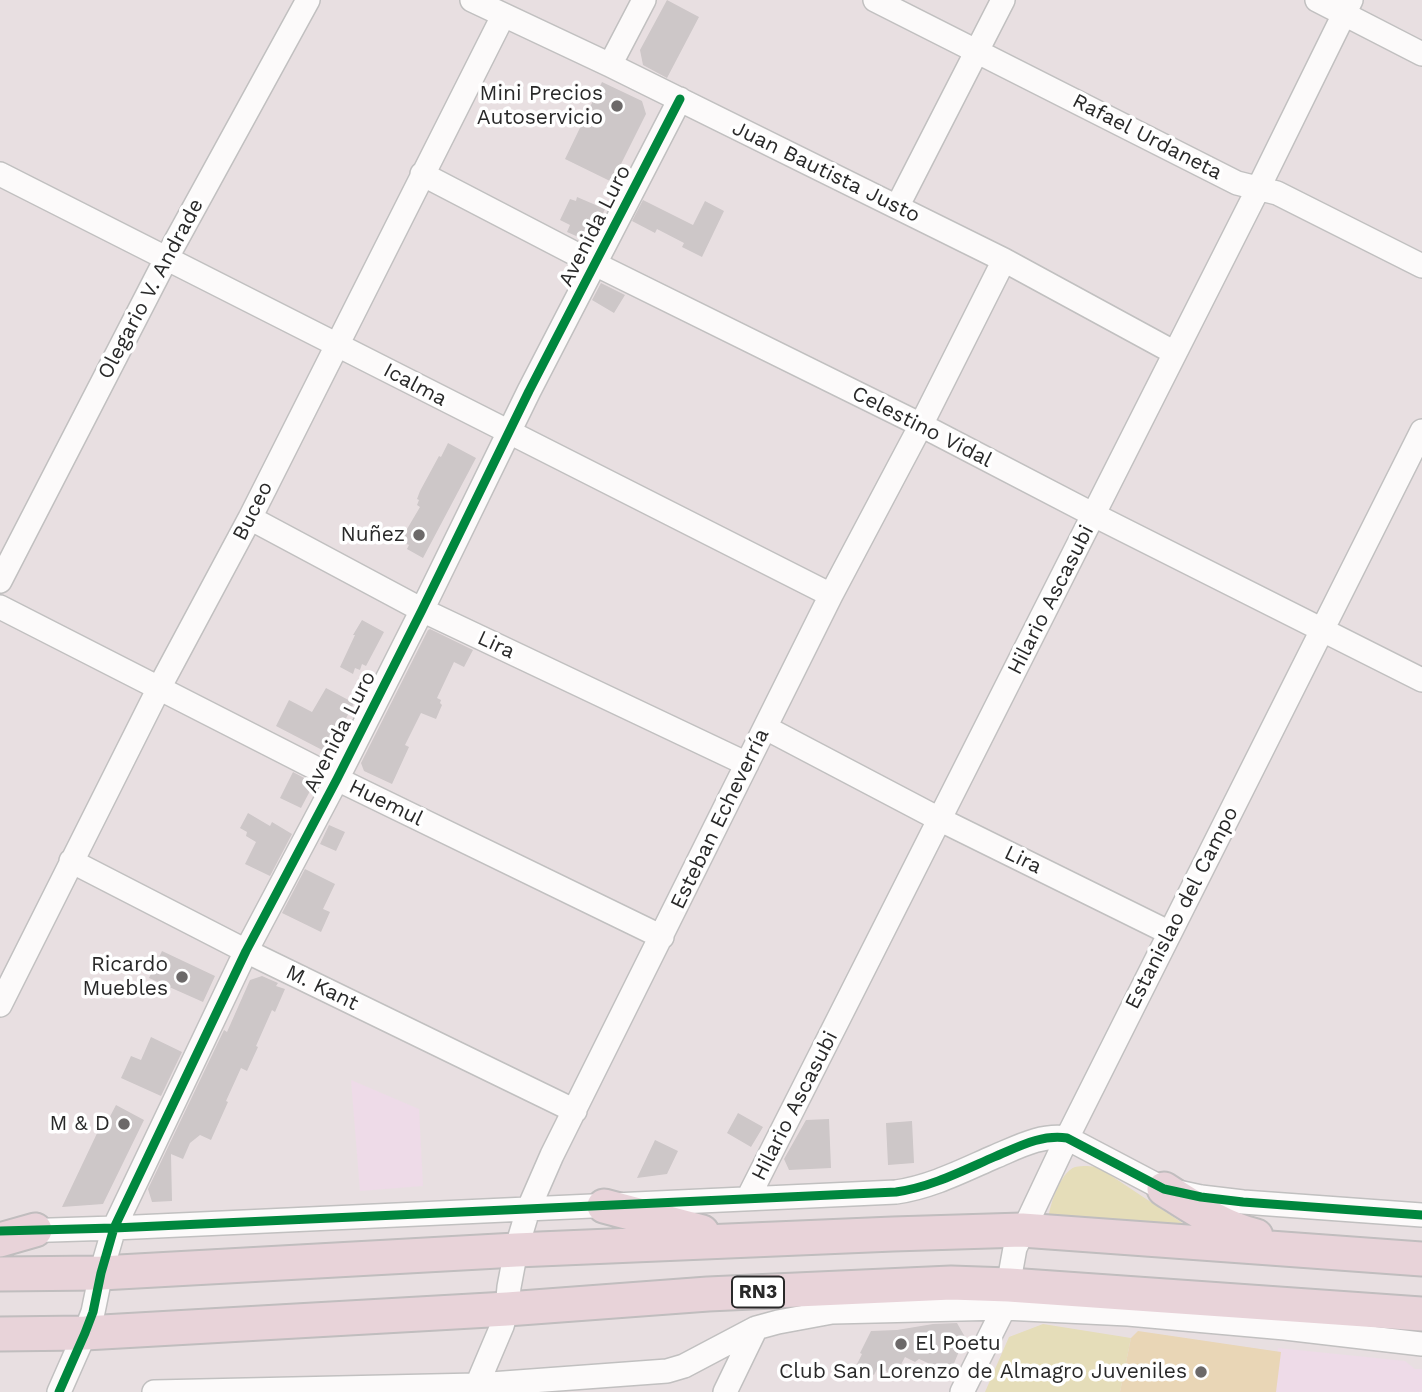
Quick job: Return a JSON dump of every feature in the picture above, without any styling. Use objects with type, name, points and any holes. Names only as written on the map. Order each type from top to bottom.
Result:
[{"type":"highway","points":[[1164,1189],[1212,1220],[1242,1232],[1347,1254]]},
{"type":"highway","points":[[604,1206],[735,1241]]},
{"type":"highway","points":[[0,1240],[34,1230]]},
{"type":"highway","points":[[0,1274],[101,1273],[516,1250],[1022,1230],[1422,1259]]},
{"type":"highway","name":"RN3","points":[[0,1334],[85,1333],[507,1309],[708,1294],[951,1283],[1007,1297],[1422,1314]]},
{"type":"highway","points":[[708,1294],[832,1312]]},
{"type":"street","name":"Olegario V. Andrade","points":[[0,581],[166,258],[308,0]]},
{"type":"street","name":"Juan Bautista Justo","points":[[472,0],[680,99],[1004,260],[1175,353]]},
{"type":"street","points":[[610,65],[644,0]]},
{"type":"street","name":"Rafael Urdaneta","points":[[875,0],[1237,183],[1277,193],[1422,266]]},
{"type":"street","points":[[897,207],[1003,0]]},
{"type":"street","points":[[1317,0],[1348,7],[1422,54]]},
{"type":"street","name":"Hilario Ascasubi","points":[[748,1198],[1348,7]]},
{"type":"street","name":"Buceo","points":[[0,1005],[503,16]]},
{"type":"street","name":"Avenida Luro","points":[[59,1392],[93,1312],[114,1228],[246,951],[337,779],[529,391],[680,99]]},
{"type":"street","name":"Icalma","points":[[0,174],[831,595]]},
{"type":"street","name":"Celestino Vidal","points":[[422,174],[595,264],[921,425],[1422,680]]},
{"type":"street","name":"Esteban Echeverría","points":[[475,1388],[502,1326],[516,1250],[528,1210],[552,1155],[831,595],[1004,260]]},
{"type":"street","name":"Estanislao del Campo","points":[[962,1392],[1007,1297],[1015,1248],[1022,1230],[1422,431]]},
{"type":"street","name":"Lira","points":[[250,518],[422,610],[747,764]]},
{"type":"street","name":"Huemul","points":[[0,607],[337,779],[662,937]]},
{"type":"street","name":"Lira","points":[[765,728],[939,819],[1170,933]]},
{"type":"street","name":"M. Kant","points":[[71,861],[246,951],[575,1111]]},
{"type":"street","points":[[0,1231],[896,1192],[934,1183],[1043,1137],[1054,1136],[1067,1138],[1164,1189],[1201,1197],[1422,1215]]},
{"type":"street","points":[[154,1392],[475,1388],[667,1370],[684,1366],[756,1328],[832,1312],[1007,1297],[1141,1315],[1422,1344]]},
{"type":"street","points":[[725,1392],[756,1328]]},
{"type":"shaded area","points":[[351,1080],[419,1109],[423,1186],[360,1191]]},
{"type":"shaded area","points":[[1087,1166],[1098,1167],[1199,1234],[1048,1221],[1060,1183],[1070,1170]]},
{"type":"shaded area","points":[[1043,1324],[1131,1338],[1120,1392],[985,1392],[1009,1337]]},
{"type":"shaded area","name":"Club San Lorenzo de Almagro Juveniles","points":[[1138,1331],[1281,1352],[1276,1392],[1120,1392],[1131,1338]]},
{"type":"shaded area","points":[[1278,1348],[1405,1361],[1415,1369],[1422,1369],[1422,1392],[1274,1392]]},
{"type":"building","points":[[667,0],[699,17],[667,78],[643,65],[640,50]]},
{"type":"building","points":[[602,82],[642,101],[646,114],[612,182],[565,159]]},
{"type":"building","points":[[577,197],[605,209],[590,242],[567,232],[570,225],[560,220],[570,199],[576,201]]},
{"type":"building","points":[[643,200],[693,225],[705,201],[724,211],[702,257],[682,247],[684,243],[657,229],[655,233],[632,221]]},
{"type":"building","points":[[601,283],[625,295],[614,313],[592,300]]},
{"type":"building","points":[[448,443],[476,458],[423,558],[407,549],[409,545],[400,541],[420,507],[417,505],[417,499],[420,491]]},
{"type":"building","points":[[362,620],[384,632],[366,666],[362,664],[360,670],[355,668],[353,674],[340,667]]},
{"type":"building","points":[[430,629],[473,650],[464,667],[454,662],[437,698],[442,705],[436,719],[421,713],[405,745],[409,747],[392,784],[364,771],[361,763]]},
{"type":"building","points":[[326,688],[354,703],[328,753],[276,726],[289,700],[312,712]]},
{"type":"building","points":[[293,772],[306,779],[310,791],[301,808],[280,798]]},
{"type":"building","points":[[248,813],[270,826],[272,822],[292,834],[270,876],[245,864],[256,842],[240,828]]},
{"type":"building","points":[[329,825],[345,832],[336,851],[320,844]]},
{"type":"building","points":[[305,869],[335,884],[323,909],[330,912],[321,932],[282,913]]},
{"type":"building","name":"Ricardo Muebles","points":[[162,951],[215,976],[203,1002],[149,978]]},
{"type":"building","points":[[262,976],[285,989],[275,1012],[272,1010],[247,1071],[241,1068],[211,1140],[200,1135],[190,1143],[183,1159],[171,1154],[172,1201],[152,1202],[148,1189],[224,1030],[227,1032],[250,980]]},
{"type":"building","points":[[151,1037],[182,1052],[161,1096],[121,1078],[131,1056],[141,1060]]},
{"type":"building","points":[[116,1105],[144,1120],[103,1204],[62,1207],[100,1127],[104,1128]]},
{"type":"building","points":[[738,1113],[763,1127],[751,1147],[727,1133]]},
{"type":"building","points":[[829,1119],[831,1168],[789,1170],[784,1159],[806,1120]]},
{"type":"building","points":[[912,1121],[914,1163],[888,1165],[886,1123]]},
{"type":"building","points":[[655,1140],[678,1151],[667,1174],[637,1178]]},
{"type":"building","points":[[957,1323],[965,1337],[950,1373],[919,1359],[915,1362],[905,1357],[895,1376],[878,1367],[874,1375],[856,1366],[871,1331]]},
{"type":"cycle path","points":[[59,1392],[93,1312],[114,1228],[246,951],[337,779],[529,391],[680,99]]},
{"type":"cycle path","points":[[0,1231],[896,1192],[934,1182],[1030,1142],[1057,1137],[1067,1138],[1164,1189],[1201,1197],[1422,1215]]},
{"type":"place","name":"Mini Precios Autoservicio","points":[[617,106]]},
{"type":"place","name":"Nuñez","points":[[419,535]]},
{"type":"place","name":"Ricardo Muebles","points":[[182,977]]},
{"type":"place","name":"M & D","points":[[124,1124]]},
{"type":"place","name":"El Poetu","points":[[901,1344]]},
{"type":"place","name":"Club San Lorenzo de Almagro Juveniles","points":[[1201,1372]]}]
